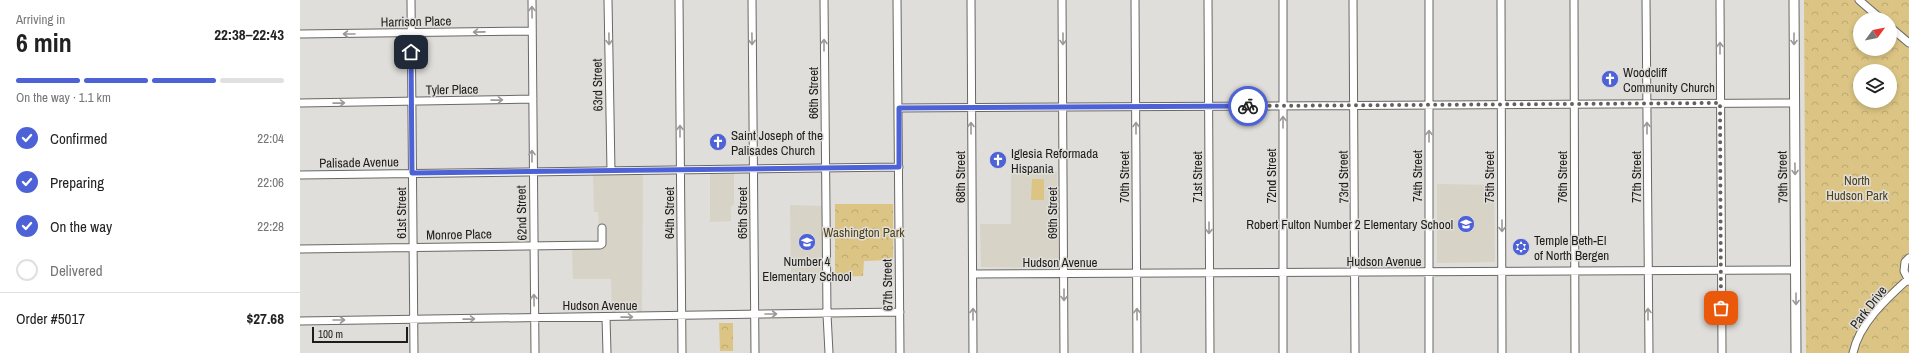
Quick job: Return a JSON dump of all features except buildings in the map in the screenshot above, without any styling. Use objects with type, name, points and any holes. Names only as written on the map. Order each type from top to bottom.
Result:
[{"type":"street","name":"61st Street","points":[[411,0],[414,353]]},
{"type":"street","name":"62nd Street","points":[[532,0],[532,172],[535,353]]},
{"type":"street","name":"63rd Street","points":[[608,0],[610,170]]},
{"type":"street","name":"64th Street","points":[[678,0],[682,353]]},
{"type":"street","name":"65th Street","points":[[752,0],[755,353]]},
{"type":"street","name":"66th Street","points":[[824,0],[827,314],[829,353]]},
{"type":"street","name":"67th Street","points":[[897,0],[900,353]]},
{"type":"street","name":"68th Street","points":[[971,0],[973,353]]},
{"type":"street","name":"69th Street","points":[[1062,0],[1064,353]]},
{"type":"street","name":"70th Street","points":[[1135,0],[1137,353]]},
{"type":"street","name":"71st Street","points":[[1208,0],[1210,353]]},
{"type":"street","name":"72nd Street","points":[[1283,0],[1283,353]]},
{"type":"street","name":"73rd Street","points":[[1353,0],[1356,272],[1355,353]]},
{"type":"street","name":"74th Street","points":[[1429,0],[1429,353]]},
{"type":"street","name":"75th Street","points":[[1501,0],[1502,353]]},
{"type":"street","name":"76th Street","points":[[1574,0],[1576,353]]},
{"type":"street","name":"77th Street","points":[[1646,0],[1649,353]]},
{"type":"street","points":[[1720,0],[1722,353]]},
{"type":"street","name":"79th Street","points":[[1794,0],[1796,353]]},
{"type":"street","points":[[1859,0],[1873,12]]},
{"type":"street","name":"Harrison Place","points":[[300,34],[532,31]]},
{"type":"street","points":[[1897,33],[1909,43]]},
{"type":"street","name":"Tyler Place","points":[[300,103],[533,99]]},
{"type":"street","points":[[899,108],[1136,105],[1354,106],[1501,103],[1574,104],[1795,102]]},
{"type":"street","name":"Palisade Avenue","points":[[300,174],[899,167]]},
{"type":"street","name":"Monroe Place","points":[[300,249],[602,244],[602,228]]},
{"type":"street","name":"Park Drive","points":[[1852,353],[1855,344],[1871,318],[1908,280],[1904,271],[1904,266],[1909,258]]},
{"type":"street","name":"Hudson Avenue","points":[[973,274],[1064,275],[1796,270]]},
{"type":"street","name":"Hudson Avenue","points":[[300,320],[414,320],[534,318],[544,316],[606,317],[900,312]]},
{"type":"street","points":[[606,317],[607,353]]},
{"type":"shaded area","points":[[593,172],[643,174],[642,314],[612,315],[611,279],[573,279],[572,245],[600,244],[598,212],[594,212]]},
{"type":"shaded area","points":[[1011,172],[1057,172],[1059,266],[1057,268],[981,267],[980,224],[1011,224]]},
{"type":"shaded area","points":[[710,174],[734,174],[734,205],[731,206],[731,221],[710,222]]},
{"type":"shaded area","name":"Robert Fulton Number 2 Elementary School","points":[[1437,184],[1494,185],[1495,262],[1437,263]]},
{"type":"shaded area","name":"Number 4 Elementary School","points":[[790,205],[823,206],[823,279],[791,279]]},
{"type":"green space","name":"North Hudson Park","points":[[1804,0],[1909,0],[1909,353],[1806,353]]},
{"type":"green space","points":[[1032,179],[1044,179],[1044,200],[1031,200]]},
{"type":"green space","name":"Washington Park","points":[[835,204],[893,204],[893,260],[864,261],[863,276],[835,277]]},
{"type":"green space","points":[[719,323],[733,323],[733,351],[720,351]]},
{"type":"way so far","points":[[1248,106],[1354,106],[1495,103],[1720,103],[1721,308]]},
{"type":"place","name":"Woodcliff Community Church","points":[[1610,79]]},
{"type":"place","name":"Saint Joseph of the Palisades Church","points":[[718,142]]},
{"type":"place","name":"Iglesia Reformada Hispania","points":[[998,160]]},
{"type":"place","name":"Robert Fulton Number 2 Elementary School","points":[[1466,224]]},
{"type":"place","name":"Number 4 Elementary School","points":[[807,242]]},
{"type":"place","name":"Temple Beth-El of North Bergen","points":[[1521,247]]},
{"type":"route","points":[[411,52],[412,173],[899,167],[899,108],[1130,105],[1248,106]]}]
